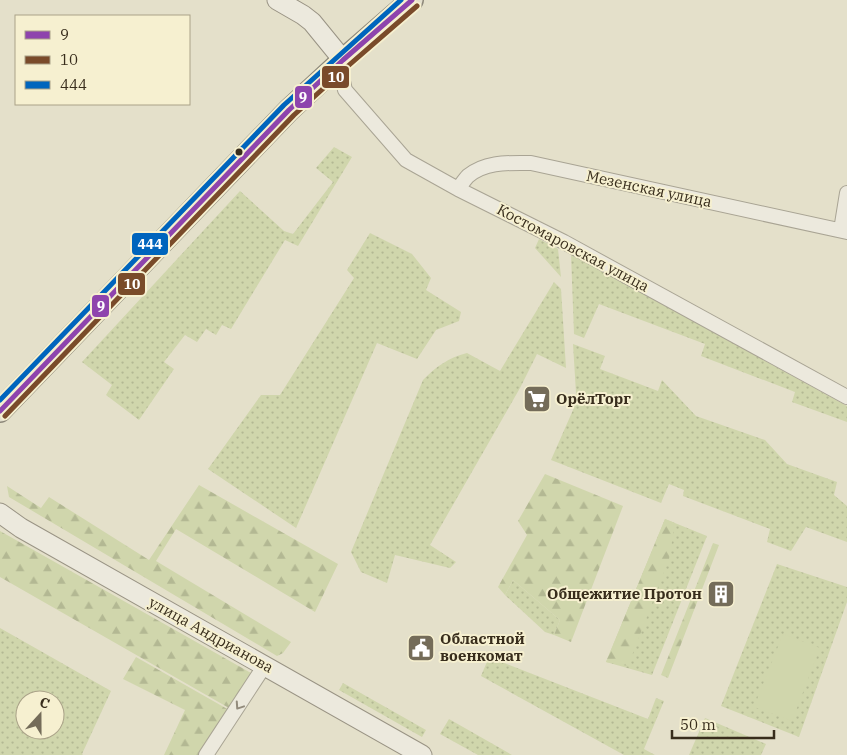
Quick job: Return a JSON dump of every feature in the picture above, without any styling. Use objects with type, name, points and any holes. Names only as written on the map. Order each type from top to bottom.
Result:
[{"type":"main road","points":[[0,411],[289,110],[412,0]]},
{"type":"street","points":[[277,0],[312,22],[343,60]]},
{"type":"street","name":"Костомаровская улица","points":[[343,60],[342,77],[345,90],[406,160],[458,189],[564,242],[847,397]]},
{"type":"street","name":"Мезенская улица","points":[[458,189],[468,176],[486,166],[509,163],[531,164],[844,231]]},
{"type":"street","points":[[844,231],[847,193]]},
{"type":"street","name":"улица Андрианова","points":[[0,513],[21,528],[265,665],[402,750],[422,755]]},
{"type":"street","points":[[206,755],[265,665]]},
{"type":"green space","points":[[334,147],[352,157],[298,246],[285,240],[231,329],[222,325],[216,335],[206,329],[197,342],[185,335],[164,362],[174,369],[139,420],[106,395],[112,385],[82,362],[240,191],[284,231],[293,234],[333,182],[316,168]]},
{"type":"green space","points":[[370,233],[412,254],[431,278],[426,290],[461,312],[459,321],[436,330],[417,359],[377,343],[296,528],[208,469],[261,395],[280,395],[354,278],[347,270]]},
{"type":"green space","points":[[539,239],[558,249],[561,277],[535,248]]},
{"type":"green space","points":[[571,254],[847,406],[847,422],[792,402],[795,392],[701,356],[705,344],[599,304],[584,338],[574,334]]},
{"type":"green space","points":[[554,282],[561,289],[566,368],[537,354],[520,388],[430,545],[456,562],[450,568],[395,555],[387,583],[361,572],[351,552],[423,380],[443,363],[467,353],[500,371]]},
{"type":"green space","points":[[573,344],[605,356],[600,369],[658,391],[662,380],[696,416],[765,440],[787,464],[837,482],[834,495],[847,506],[847,542],[806,527],[791,551],[767,542],[770,529],[683,496],[684,490],[669,484],[661,503],[551,460],[573,410],[576,393]]},
{"type":"green space","points":[[545,474],[623,506],[571,642],[554,635],[560,620],[513,580],[505,595],[498,587],[527,535],[518,521]]},
{"type":"green space","points":[[199,485],[338,564],[315,612],[176,529],[156,561],[291,642],[283,653],[277,656],[9,497],[7,486],[41,508],[49,497],[149,560]]},
{"type":"green space","points":[[665,519],[707,536],[652,675],[606,662]]},
{"type":"green space","points":[[665,519],[675,523],[669,559],[628,666],[606,662]]},
{"type":"green space","points":[[0,531],[251,673],[229,708],[0,577]]},
{"type":"green space","points":[[713,543],[719,545],[668,678],[661,675]]},
{"type":"green space","points":[[777,564],[847,587],[847,602],[799,737],[721,706]]},
{"type":"green space","points":[[513,580],[560,620],[554,635],[545,632],[505,595]]},
{"type":"green space","points":[[0,628],[111,691],[83,755],[0,755]]},
{"type":"green space","points":[[783,634],[820,648],[792,721],[754,707]]},
{"type":"green space","points":[[136,657],[229,710],[198,755],[164,755],[185,710],[123,679]]},
{"type":"green space","points":[[489,657],[648,719],[656,698],[664,701],[644,749],[655,755],[624,755],[481,676]]},
{"type":"green space","points":[[343,683],[426,730],[422,737],[339,690]]},
{"type":"green space","points":[[705,718],[766,744],[761,755],[689,755]]},
{"type":"green space","points":[[449,719],[512,755],[478,755],[440,734]]},
{"type":"transit line","name":"444","points":[[0,400],[284,105],[401,0]]},
{"type":"transit line","name":"9","points":[[0,411],[289,110],[412,0]]},
{"type":"transit line","name":"10","points":[[5,416],[294,115],[417,6]]},
{"type":"place","name":"ОрёлТорг","points":[[537,399]]},
{"type":"place","name":"Общежитие Протон","points":[[721,594]]},
{"type":"place","name":"Областной военкомат","points":[[421,648]]}]
